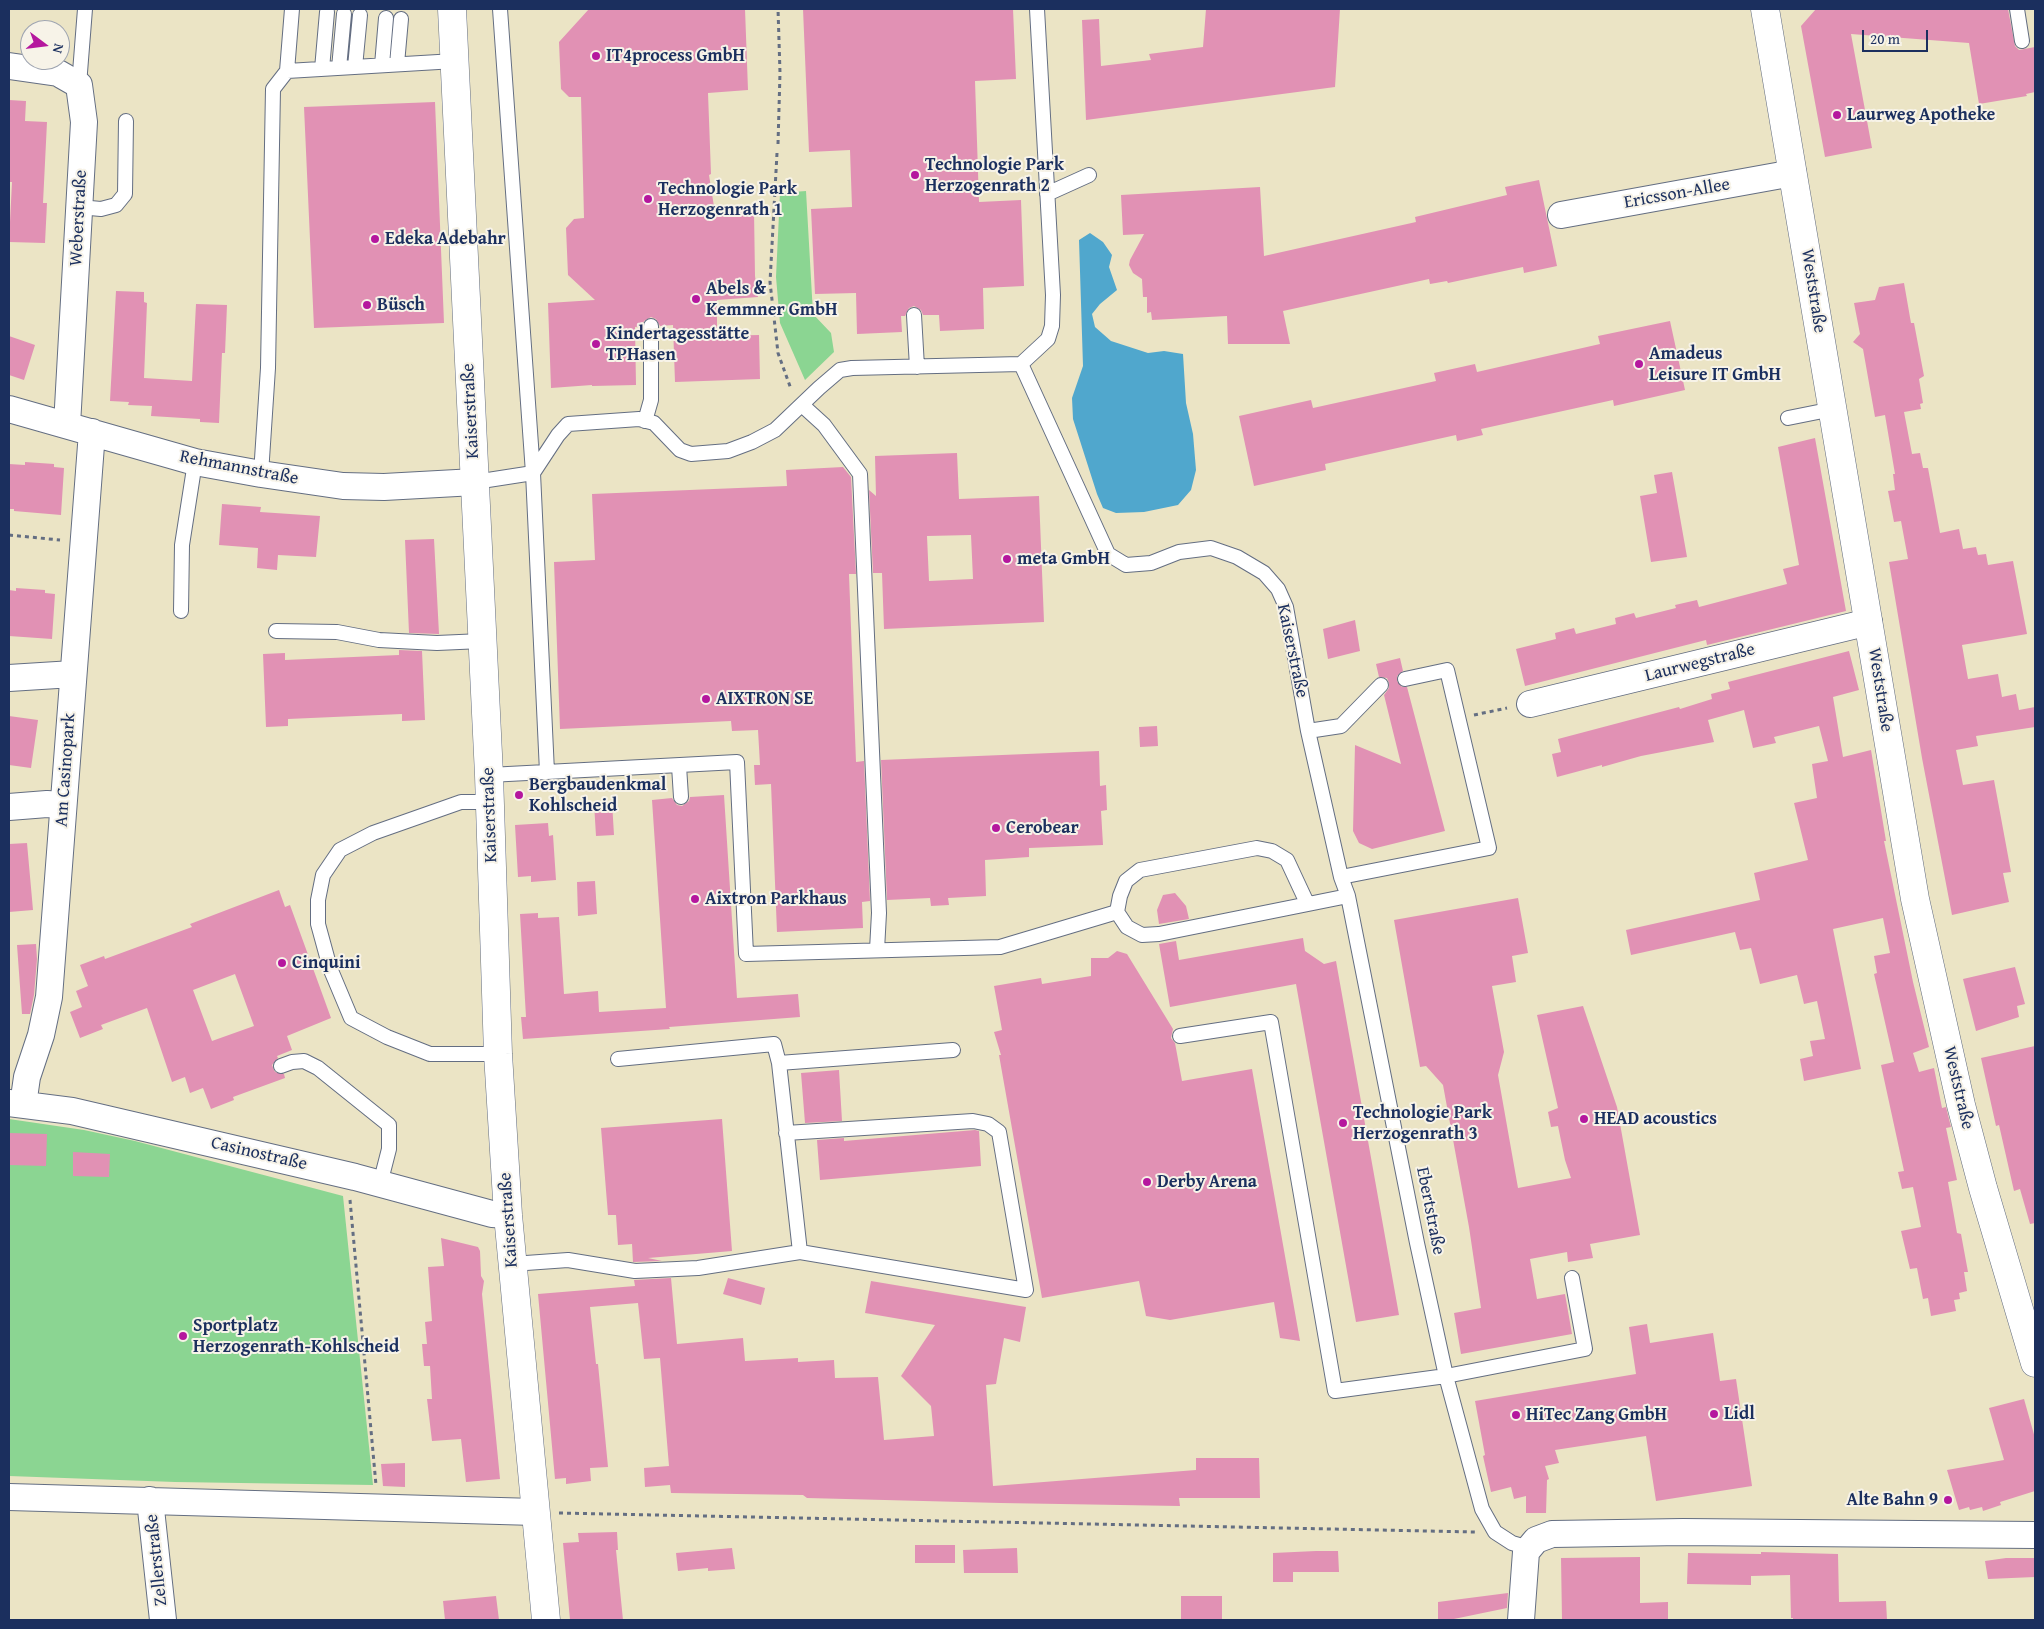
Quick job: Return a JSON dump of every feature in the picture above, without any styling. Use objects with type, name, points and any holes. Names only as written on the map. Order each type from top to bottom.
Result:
[{"type":"street","name":"Kaiserstraße","points":[[452,9],[489,775],[498,1054],[512,1264],[546,1620]]},
{"type":"street","name":"Weststraße","points":[[1765,9],[1915,899],[1961,1105],[1983,1188],[2035,1363]]},
{"type":"street","points":[[9,66],[58,73],[79,85]]},
{"type":"street","name":"Weberstraße","points":[[66,426],[84,122],[79,85]]},
{"type":"street","name":"Ericsson-Allee","points":[[1561,215],[1793,173]]},
{"type":"street","name":"Rehmannstraße","points":[[9,409],[92,432],[112,440],[195,462],[261,474],[343,486],[384,487],[475,482]]},
{"type":"street","name":"Am Casinopark","points":[[16,1104],[41,1035],[49,997],[92,432]]},
{"type":"street","name":"Laurwegstraße","points":[[1530,704],[1869,622]]},
{"type":"street","points":[[9,678],[73,674]]},
{"type":"street","points":[[9,808],[46,804],[63,805]]},
{"type":"street","name":"Casinostraße","points":[[16,1104],[72,1111],[367,1181],[492,1214],[508,1214]]},
{"type":"street","points":[[9,1497],[535,1512]]},
{"type":"street","name":"Zellerstraße","points":[[150,1500],[163,1620]]},
{"type":"street","points":[[1521,1620],[1526,1552],[1536,1540],[1552,1534],[1683,1532],[2035,1535]]},
{"type":"lane","points":[[79,85],[85,9]]},
{"type":"lane","points":[[261,474],[265,440],[268,368],[273,89],[287,71],[292,9]]},
{"type":"lane","points":[[500,9],[533,473],[548,772]]},
{"type":"lane","points":[[475,482],[533,473],[558,435],[568,424],[645,420],[654,423],[680,450],[691,454],[728,451],[775,430],[818,388],[840,370],[852,368],[1021,364],[1048,339],[1052,326],[1053,295],[1037,9]]},
{"type":"lane","points":[[2017,9],[2022,41]]},
{"type":"lane","points":[[322,69],[327,12]]},
{"type":"lane","points":[[339,68],[344,14]]},
{"type":"lane","points":[[355,67],[360,15]]},
{"type":"lane","points":[[382,65],[386,18]]},
{"type":"lane","points":[[397,64],[400,19]]},
{"type":"lane","points":[[287,71],[455,61]]},
{"type":"lane","points":[[79,207],[101,208],[116,205],[125,194],[126,121]]},
{"type":"lane","points":[[1047,194],[1089,175]]},
{"type":"lane","points":[[914,315],[917,367]]},
{"type":"lane","points":[[645,420],[651,400],[651,326]]},
{"type":"lane","name":"Kaiserstraße","points":[[1021,364],[1108,554],[1126,564],[1151,563],[1179,552],[1211,548],[1237,557],[1264,573],[1278,589],[1286,607],[1308,731],[1341,877],[1348,896]]},
{"type":"lane","points":[[802,405],[824,425],[860,474],[878,903],[877,950]]},
{"type":"lane","points":[[1788,418],[1833,409]]},
{"type":"lane","points":[[181,611],[182,545],[195,462]]},
{"type":"lane","points":[[276,631],[337,632],[379,640],[437,643],[482,641]]},
{"type":"lane","points":[[1341,877],[1489,848],[1447,670],[1405,679]]},
{"type":"lane","points":[[1308,731],[1341,726],[1381,685]]},
{"type":"lane","points":[[489,775],[737,762],[746,954],[1000,947],[1117,912]]},
{"type":"lane","points":[[679,766],[681,797]]},
{"type":"lane","points":[[490,802],[460,802],[373,833],[340,850],[323,875],[318,900],[318,924],[330,968],[351,1018],[387,1037],[430,1054],[498,1054]]},
{"type":"lane","points":[[1307,904],[1287,860],[1272,851],[1257,848],[1140,870],[1126,881],[1120,896],[1117,912],[1127,927],[1142,935],[1159,934],[1348,896]]},
{"type":"lane","name":"Ebertstraße","points":[[1348,896],[1417,1243],[1446,1376],[1482,1509],[1496,1532],[1512,1542],[1529,1548]]},
{"type":"lane","points":[[1180,1036],[1271,1022],[1335,1391],[1446,1376],[1585,1349],[1572,1278]]},
{"type":"lane","points":[[618,1059],[774,1044],[779,1063],[800,1252]]},
{"type":"lane","points":[[779,1063],[953,1050]]},
{"type":"lane","points":[[281,1066],[292,1062],[304,1061],[318,1068],[389,1125],[389,1149],[367,1181]]},
{"type":"lane","points":[[512,1264],[568,1260],[635,1271],[698,1268],[800,1252],[1026,1290],[999,1132],[988,1124],[973,1121],[786,1133]]},
{"type":"path","points":[[778,9],[780,73],[778,144]]},
{"type":"path","points":[[777,153],[770,282],[778,352],[788,385],[802,405]]},
{"type":"path","points":[[9,535],[83,542]]},
{"type":"path","points":[[1459,718],[1530,704]]},
{"type":"path","points":[[367,1181],[350,1200],[378,1508]]},
{"type":"path","points":[[535,1512],[1496,1532]]},
{"type":"green space","points":[[806,191],[813,314],[831,333],[834,352],[805,380],[780,323],[776,277],[780,193]]},
{"type":"green space","name":"Sportplatz Herzogenrath-Kohlscheid","points":[[9,1119],[84,1130],[135,1141],[343,1196],[373,1485],[175,1482],[9,1476]]},
{"type":"water","points":[[1090,233],[1103,242],[1112,255],[1109,267],[1117,290],[1100,304],[1092,314],[1095,327],[1111,341],[1148,353],[1164,351],[1183,354],[1186,403],[1193,434],[1196,470],[1191,490],[1178,505],[1144,512],[1116,513],[1103,508],[1097,494],[1073,419],[1072,398],[1083,366],[1079,240]]},
{"type":"building","name":"Technologie Park Herzogenrath 1","points":[[589,9],[745,9],[748,90],[708,93],[711,174],[709,175],[715,213],[754,211],[755,276],[758,297],[717,300],[717,336],[759,335],[760,379],[675,382],[673,325],[660,326],[656,319],[651,317],[644,321],[642,326],[635,327],[636,385],[592,385],[551,388],[548,303],[595,300],[568,275],[566,228],[574,219],[584,218],[581,97],[569,97],[561,89],[559,42]]},
{"type":"building","name":"Technologie Park Herzogenrath 2","points":[[803,9],[1013,9],[1016,79],[975,81],[979,202],[1021,200],[1024,286],[983,288],[984,329],[940,331],[939,315],[923,315],[921,310],[914,306],[909,308],[905,316],[901,316],[902,332],[857,334],[856,293],[815,294],[811,209],[852,207],[850,150],[809,152]]},
{"type":"building","points":[[1206,9],[1340,9],[1335,87],[1086,120],[1082,20],[1099,19],[1101,66],[1151,60],[1149,54],[1203,47]]},
{"type":"building","points":[[1816,9],[2008,9],[2015,46],[2019,50],[2035,47],[2035,92],[2026,94],[2027,96],[1979,104],[1969,43],[1851,34],[1872,148],[1825,157],[1801,26]]},
{"type":"building","points":[[9,100],[26,101],[25,121],[47,122],[43,203],[47,203],[45,243],[9,242],[12,182],[9,182]]},
{"type":"building","name":"Edeka Adebahr","points":[[435,102],[444,323],[314,328],[304,107]]},
{"type":"building","points":[[1539,180],[1557,266],[1524,273],[1523,267],[1448,283],[1447,281],[1430,284],[1429,279],[1283,311],[1290,344],[1228,344],[1227,316],[1152,320],[1151,312],[1147,313],[1147,297],[1143,297],[1142,279],[1133,273],[1129,265],[1144,234],[1123,235],[1121,195],[1260,187],[1264,256],[1416,222],[1415,217],[1507,195],[1505,187]]},
{"type":"building","points":[[1904,283],[1911,323],[1914,323],[1924,376],[1919,379],[1923,403],[1920,404],[1921,409],[1904,412],[1912,454],[1920,453],[1923,468],[1928,468],[1940,533],[1959,529],[1963,549],[1976,547],[1978,555],[1986,554],[1988,565],[2013,561],[2027,634],[1962,645],[1968,679],[1998,674],[2002,697],[2016,694],[2019,710],[2035,707],[2035,727],[1976,736],[1978,746],[1956,750],[1963,785],[1994,780],[2011,872],[2003,873],[2009,902],[1952,915],[1922,758],[1889,562],[1908,559],[1901,521],[1894,522],[1888,491],[1895,490],[1893,474],[1895,474],[1885,415],[1875,417],[1863,349],[1853,342],[1860,334],[1854,303],[1875,300],[1879,287]]},
{"type":"building","points":[[116,291],[144,292],[144,302],[147,303],[144,378],[192,381],[196,304],[227,305],[225,353],[222,353],[219,423],[200,422],[200,419],[151,416],[152,406],[128,405],[129,402],[110,401]]},
{"type":"building","points":[[1670,321],[1685,390],[1614,406],[1613,400],[1481,429],[1483,435],[1457,441],[1456,435],[1325,464],[1326,470],[1254,486],[1239,416],[1311,400],[1313,408],[1436,381],[1434,373],[1475,364],[1477,372],[1600,344],[1598,336]]},
{"type":"building","points":[[9,336],[35,345],[24,380],[9,375]]},
{"type":"building","points":[[1815,438],[1846,611],[1707,645],[1706,640],[1525,686],[1516,649],[1556,639],[1555,633],[1574,628],[1576,634],[1616,624],[1615,618],[1634,613],[1636,618],[1676,608],[1675,605],[1697,600],[1699,607],[1787,584],[1783,569],[1799,565],[1778,447]]},
{"type":"building","name":"meta GmbH","points":[[957,453],[959,499],[1039,496],[1044,622],[884,629],[882,573],[873,573],[869,490],[876,496],[875,456]],"holes":[[[971,535],[973,579],[929,581],[927,536]]]},
{"type":"building","points":[[25,462],[54,464],[54,467],[64,468],[61,515],[9,509],[9,464],[25,465]]},
{"type":"building","name":"AIXTRON SE","points":[[843,467],[851,477],[856,574],[849,574],[856,762],[864,761],[870,901],[862,902],[863,928],[777,932],[771,784],[755,785],[754,765],[760,765],[758,730],[732,731],[731,721],[560,729],[554,562],[595,560],[592,494],[787,486],[786,470]]},
{"type":"building","points":[[1672,472],[1687,557],[1651,562],[1640,496],[1657,493],[1654,475]]},
{"type":"building","points":[[222,504],[261,507],[260,512],[320,516],[316,557],[278,555],[277,570],[257,568],[258,548],[219,545]]},
{"type":"building","points":[[434,539],[439,634],[409,633],[405,540]]},
{"type":"building","points":[[16,588],[45,590],[45,593],[55,594],[52,639],[9,636],[9,590],[16,591]]},
{"type":"building","points":[[1355,620],[1360,651],[1328,659],[1323,629]]},
{"type":"building","points":[[399,650],[422,651],[425,720],[402,721],[402,714],[288,719],[288,726],[266,727],[263,654],[285,653],[285,660],[399,655]]},
{"type":"building","points":[[1849,651],[1859,690],[1833,697],[1843,757],[1871,750],[1886,841],[1884,841],[1913,982],[1929,1047],[1913,1053],[1919,1072],[1934,1068],[1942,1108],[1946,1107],[1951,1127],[1946,1128],[1957,1180],[1948,1182],[1957,1233],[1961,1234],[1968,1272],[1964,1272],[1967,1291],[1959,1293],[1960,1299],[1954,1300],[1956,1311],[1931,1316],[1928,1298],[1923,1299],[1917,1268],[1910,1269],[1901,1231],[1921,1227],[1913,1187],[1902,1189],[1898,1172],[1904,1171],[1881,1065],[1894,1062],[1874,974],[1877,973],[1874,956],[1890,953],[1883,918],[1833,929],[1861,1069],[1804,1081],[1800,1059],[1813,1056],[1810,1041],[1825,1039],[1817,1001],[1804,1004],[1797,975],[1760,984],[1751,948],[1740,950],[1735,932],[1631,955],[1626,930],[1760,900],[1754,873],[1808,860],[1794,803],[1817,798],[1812,764],[1828,761],[1819,726],[1774,737],[1776,743],[1753,748],[1744,710],[1708,720],[1714,742],[1641,756],[1557,777],[1552,754],[1561,752],[1558,739],[1679,707],[1680,709],[1712,699],[1711,694],[1730,689],[1728,682]]},
{"type":"building","points":[[1400,658],[1403,671],[1397,676],[1397,681],[1402,687],[1407,687],[1445,831],[1372,849],[1359,843],[1353,831],[1355,745],[1401,764],[1384,695],[1389,688],[1389,683],[1387,678],[1379,677],[1376,664]]},
{"type":"building","points":[[9,716],[38,720],[31,768],[9,765]]},
{"type":"building","points":[[1157,726],[1158,746],[1140,747],[1139,727]]},
{"type":"building","name":"Cerobear","points":[[1099,751],[1100,786],[1106,785],[1107,810],[1101,811],[1103,845],[1029,848],[1029,857],[985,860],[986,896],[948,898],[949,905],[931,906],[930,898],[887,900],[881,760]]},
{"type":"building","points":[[724,795],[737,998],[798,994],[800,1017],[669,1027],[670,1029],[523,1039],[521,1017],[526,1017],[520,914],[538,913],[538,918],[559,917],[564,994],[598,991],[599,1012],[666,1008],[652,800],[672,798],[677,805],[682,806],[689,801],[690,797]]},
{"type":"building","points":[[612,802],[614,835],[596,836],[594,803]]},
{"type":"building","points":[[548,823],[549,836],[553,835],[556,880],[531,882],[531,876],[518,877],[515,825]]},
{"type":"building","points":[[27,843],[33,910],[9,912],[9,844]]},
{"type":"building","points":[[595,881],[597,914],[578,916],[577,882]]},
{"type":"building","points":[[279,890],[285,907],[290,905],[331,1018],[287,1036],[292,1050],[277,1056],[278,1058],[272,1065],[275,1072],[284,1074],[285,1078],[233,1097],[234,1100],[211,1109],[203,1088],[190,1093],[185,1077],[172,1082],[147,1008],[101,1025],[103,1029],[80,1038],[70,1012],[82,1007],[76,991],[88,986],[80,965],[104,956],[105,959],[192,927],[190,924]],"holes":[[[235,974],[254,1026],[212,1041],[193,990]]]},
{"type":"building","points":[[1175,893],[1186,906],[1189,919],[1159,924],[1157,910],[1163,895]]},
{"type":"building","points":[[1518,898],[1528,953],[1512,956],[1516,982],[1492,986],[1504,1052],[1498,1075],[1518,1188],[1571,1178],[1558,1126],[1551,1127],[1548,1112],[1558,1108],[1537,1015],[1583,1006],[1617,1107],[1640,1235],[1590,1244],[1593,1258],[1568,1262],[1567,1252],[1530,1259],[1537,1299],[1565,1294],[1572,1334],[1461,1354],[1454,1313],[1481,1308],[1469,1227],[1443,1085],[1426,1066],[1420,1067],[1394,920]]},
{"type":"building","name":"Technologie Park Herzogenrath 3","points":[[1303,938],[1305,951],[1324,964],[1336,961],[1399,1315],[1356,1322],[1296,984],[1170,1007],[1159,944],[1176,941],[1179,960]]},
{"type":"building","points":[[36,944],[37,959],[34,995],[30,1014],[22,1014],[17,945]]},
{"type":"building","name":"Derby Arena","points":[[1117,951],[1127,954],[1173,1029],[1171,1038],[1175,1043],[1182,1081],[1252,1069],[1300,1341],[1280,1338],[1274,1302],[1170,1320],[1146,1316],[1139,1281],[1042,1298],[999,1055],[1001,1055],[994,1032],[1002,1030],[994,986],[1041,978],[1042,984],[1091,976],[1091,958],[1108,958]]},
{"type":"building","points":[[2015,967],[2025,1004],[2017,1006],[2019,1017],[1976,1031],[1963,979]]},
{"type":"building","points":[[2035,1046],[2035,1223],[2030,1224],[2020,1189],[2014,1191],[1999,1125],[1996,1126],[1981,1058]]},
{"type":"building","points":[[839,1070],[842,1121],[805,1123],[801,1073]]},
{"type":"building","points":[[722,1119],[732,1251],[648,1258],[662,1261],[633,1262],[632,1244],[618,1245],[616,1215],[608,1215],[601,1128]]},
{"type":"building","points":[[979,1131],[981,1166],[820,1180],[817,1140],[844,1138],[844,1141]]},
{"type":"building","points":[[9,1133],[47,1134],[46,1166],[9,1165]]},
{"type":"building","points":[[73,1152],[110,1154],[109,1177],[73,1176]]},
{"type":"building","points":[[441,1238],[478,1247],[480,1251],[481,1276],[484,1281],[482,1294],[500,1479],[466,1482],[461,1439],[432,1441],[427,1399],[432,1399],[430,1366],[424,1366],[422,1344],[427,1344],[425,1322],[432,1321],[428,1267],[444,1266]]},
{"type":"building","points":[[671,1278],[677,1344],[743,1338],[745,1361],[798,1358],[798,1362],[834,1360],[835,1378],[878,1377],[884,1440],[934,1436],[931,1406],[901,1376],[935,1325],[865,1313],[871,1281],[1026,1307],[1020,1342],[1004,1338],[996,1384],[986,1385],[993,1486],[1196,1470],[1196,1458],[1259,1458],[1260,1498],[1179,1498],[1180,1506],[1001,1503],[807,1498],[803,1495],[671,1493],[670,1485],[645,1487],[644,1468],[669,1466],[660,1358],[644,1359],[638,1303],[590,1307],[596,1364],[598,1364],[608,1467],[590,1468],[591,1481],[566,1484],[566,1478],[555,1479],[538,1294],[635,1286],[634,1280]]},
{"type":"building","points":[[728,1278],[765,1288],[761,1305],[723,1294]]},
{"type":"building","points":[[1647,1324],[1650,1343],[1713,1333],[1720,1381],[1736,1379],[1752,1486],[1656,1501],[1646,1436],[1555,1450],[1559,1463],[1545,1466],[1549,1479],[1547,1480],[1546,1513],[1526,1513],[1526,1496],[1514,1499],[1511,1487],[1491,1492],[1483,1456],[1485,1455],[1475,1401],[1636,1374],[1629,1327]]},
{"type":"building","points":[[2024,1399],[2035,1438],[2035,1491],[2000,1502],[2001,1505],[1983,1511],[1982,1507],[1970,1510],[1969,1507],[1959,1510],[1947,1470],[2004,1460],[1989,1408]]},
{"type":"building","points":[[405,1463],[405,1487],[383,1486],[381,1464]]},
{"type":"building","points":[[617,1532],[618,1550],[616,1550],[623,1620],[570,1620],[563,1543],[579,1542],[578,1533]]},
{"type":"building","points":[[915,1545],[955,1545],[955,1563],[915,1563]]},
{"type":"building","points":[[732,1548],[735,1569],[708,1571],[708,1568],[678,1571],[676,1553]]},
{"type":"building","points":[[1017,1548],[1018,1573],[964,1573],[963,1550]]},
{"type":"building","points":[[1338,1551],[1339,1572],[1293,1572],[1293,1582],[1273,1582],[1273,1553]]},
{"type":"building","points":[[1761,1552],[1838,1554],[1839,1602],[1886,1601],[1887,1620],[1793,1620],[1791,1618],[1790,1575],[1751,1576],[1751,1585],[1687,1584],[1688,1553],[1761,1554]]},
{"type":"building","points":[[1640,1557],[1640,1603],[1668,1602],[1668,1620],[1562,1620],[1561,1558]]},
{"type":"building","points":[[2006,1558],[2035,1558],[2035,1577],[1988,1579],[1985,1561]]},
{"type":"building","points":[[1508,1593],[1507,1608],[1449,1620],[1438,1620],[1438,1602]]},
{"type":"building","points":[[496,1596],[499,1620],[445,1620],[443,1601]]},
{"type":"building","points":[[1181,1596],[1222,1596],[1222,1620],[1181,1620]]},
{"type":"place","name":"IT4process GmbH","points":[[596,56]]},
{"type":"place","name":"Laurweg Apotheke","points":[[1837,115]]},
{"type":"place","name":"Technologie Park Herzogenrath 2","points":[[915,175]]},
{"type":"place","name":"Technologie Park Herzogenrath 1","points":[[648,199]]},
{"type":"place","name":"Edeka Adebahr","points":[[375,239]]},
{"type":"place","name":"Abels & Kemmner GmbH","points":[[696,299]]},
{"type":"place","name":"Büsch","points":[[367,305]]},
{"type":"place","name":"Kindertagesstätte TPHasen","points":[[596,344]]},
{"type":"place","name":"Amadeus Leisure IT GmbH","points":[[1639,364]]},
{"type":"place","name":"meta GmbH","points":[[1007,559]]},
{"type":"place","name":"AIXTRON SE","points":[[706,699]]},
{"type":"place","name":"Bergbaudenkmal Kohlscheid","points":[[519,795]]},
{"type":"place","name":"Cerobear","points":[[996,828]]},
{"type":"place","name":"Aixtron Parkhaus","points":[[695,899]]},
{"type":"place","name":"Cinquini","points":[[282,963]]},
{"type":"place","name":"HEAD acoustics","points":[[1584,1119]]},
{"type":"place","name":"Technologie Park Herzogenrath 3","points":[[1343,1123]]},
{"type":"place","name":"Derby Arena","points":[[1147,1182]]},
{"type":"place","name":"Sportplatz Herzogenrath-Kohlscheid","points":[[183,1336]]},
{"type":"place","name":"Lidl","points":[[1714,1414]]},
{"type":"place","name":"HiTec Zang GmbH","points":[[1516,1415]]},
{"type":"place","name":"Alte Bahn 9","points":[[1948,1500]]}]
